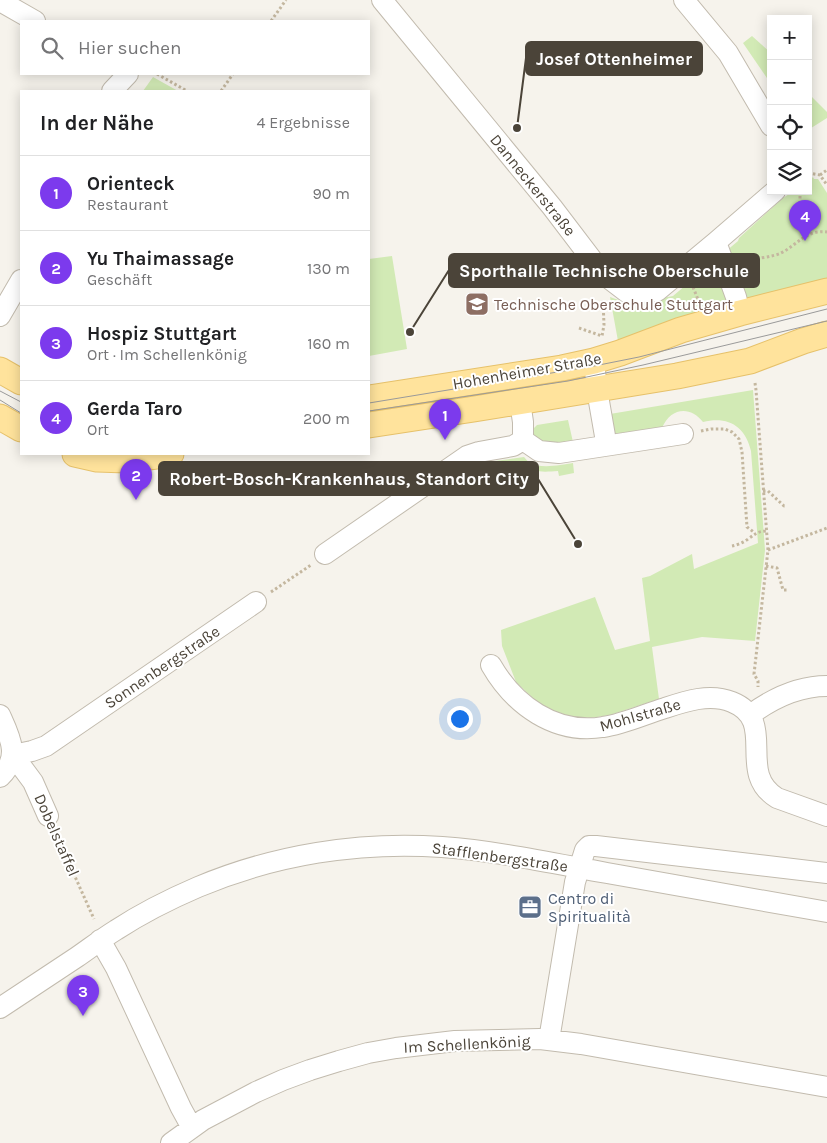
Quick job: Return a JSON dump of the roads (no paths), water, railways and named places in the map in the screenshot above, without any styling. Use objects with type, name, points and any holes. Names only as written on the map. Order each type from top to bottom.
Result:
[{"type":"main road","name":"Hohenheimer Straße","points":[[370,398],[553,370],[594,361],[681,330],[827,291]]},
{"type":"main road","name":"Hohenheimer Straße","points":[[370,425],[677,376],[750,360],[827,334]]},
{"type":"main road","points":[[0,370],[20,381]]},
{"type":"main road","points":[[0,417],[20,428]]},
{"type":"main road","points":[[79,455],[96,459],[126,460],[164,455]]},
{"type":"street","name":"Danneckerstraße","points":[[382,0],[552,207],[603,274],[628,293],[657,291],[685,268],[718,246],[771,195]]},
{"type":"street","points":[[684,0],[728,53],[767,119]]},
{"type":"street","points":[[0,1],[33,20]]},
{"type":"street","points":[[113,90],[127,75]]},
{"type":"street","points":[[718,246],[740,313]]},
{"type":"street","points":[[0,316],[20,282]]},
{"type":"street","points":[[594,361],[605,436]]},
{"type":"street","points":[[520,402],[523,440]]},
{"type":"street","points":[[523,440],[539,450],[559,453],[683,434]]},
{"type":"street","points":[[320,558],[467,456],[512,446],[523,440]]},
{"type":"street","name":"Sonnenbergstraße","points":[[12,756],[46,746],[256,602]]},
{"type":"street","name":"Mohlstraße","points":[[491,665],[501,682],[531,711],[550,721],[571,727],[592,729],[613,725],[675,704],[704,698],[731,701],[750,715]]},
{"type":"street","points":[[827,686],[811,687],[786,694],[763,705],[750,715],[756,734],[757,768],[763,786],[777,798],[827,816]]},
{"type":"street","points":[[0,715],[12,744],[12,756],[7,770],[0,777]]},
{"type":"street","name":"Dobelstaffel","points":[[12,756],[33,782],[48,816]]},
{"type":"street","name":"Stafflenbergstraße","points":[[0,1008],[100,940],[156,907],[183,894],[218,879],[246,870],[327,851],[395,846],[440,847],[485,852],[827,912]]},
{"type":"street","points":[[580,868],[585,850],[592,846],[827,873]]},
{"type":"street","name":"Im Schellenkönig","points":[[549,1040],[580,868]]},
{"type":"street","points":[[100,940],[116,968],[192,1128]]},
{"type":"street","name":"Im Schellenkönig","points":[[171,1143],[203,1120],[229,1105],[283,1080],[339,1060],[368,1053],[406,1046],[455,1041],[549,1040],[827,1087]]},
{"type":"tram line","points":[[370,403],[639,357],[827,309]]},
{"type":"tram line","points":[[370,411],[568,381],[827,321]]},
{"type":"tram line","points":[[0,391],[20,401]]},
{"type":"tram line","points":[[0,400],[20,412]]},
{"type":"place","name":"Josef Ottenheimer","points":[[517,128]]},
{"type":"place","name":"Gerda Taro","points":[[805,241]]},
{"type":"place","name":"Technische Oberschule Stuttgart","points":[[477,304]]},
{"type":"place","name":"Sporthalle Technische Oberschule","points":[[410,332]]},
{"type":"place","name":"Orienteck","points":[[445,440]]},
{"type":"place","name":"Yu Thaimassage","points":[[136,500]]},
{"type":"place","name":"Robert-Bosch-Krankenhaus, Standort City","points":[[578,544]]},
{"type":"place","name":"Centro di Spiritualità","points":[[530,907]]},
{"type":"place","name":"Hospiz Stuttgart","points":[[83,1016]]}]
